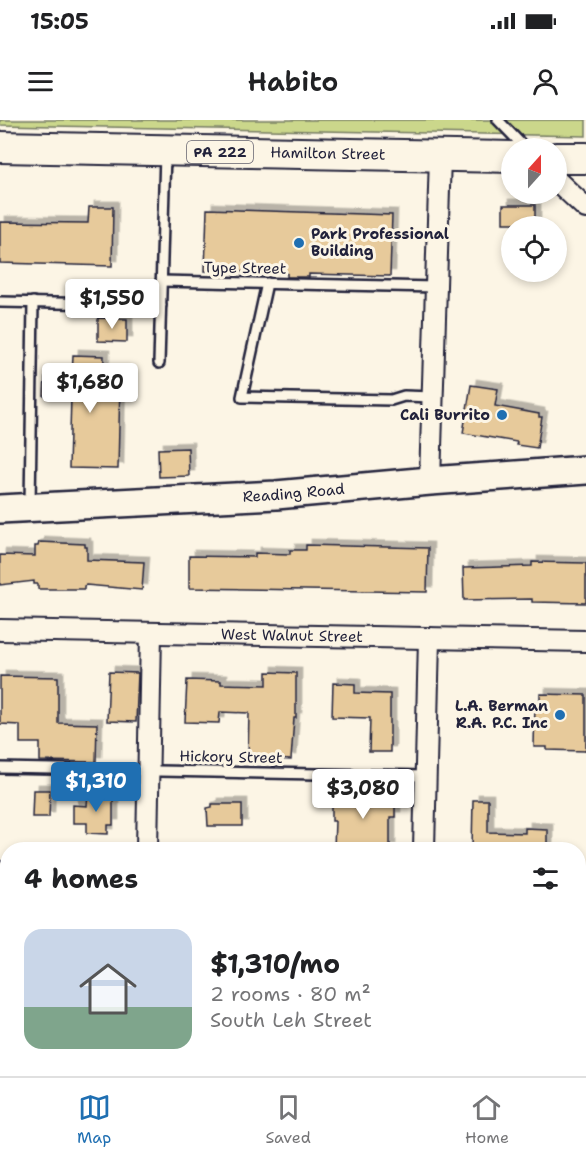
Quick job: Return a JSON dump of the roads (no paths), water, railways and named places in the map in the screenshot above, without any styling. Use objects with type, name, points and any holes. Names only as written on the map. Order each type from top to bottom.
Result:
[{"type":"main road","name":"Hamilton Street","points":[[0,147],[501,157]]},
{"type":"main road","points":[[567,158],[586,158]]},
{"type":"street","points":[[430,481],[440,156]]},
{"type":"street","points":[[567,190],[586,208]]},
{"type":"street","name":"Reading Road","points":[[0,509],[276,495],[586,470]]},
{"type":"street","name":"West Walnut Street","points":[[0,630],[586,641]]},
{"type":"street","points":[[147,842],[151,633]]},
{"type":"street","points":[[424,842],[429,638]]},
{"type":"lane","points":[[498,120],[515,138]]},
{"type":"lane","points":[[159,363],[165,151]]},
{"type":"lane","name":"Type Street","points":[[161,281],[436,287]]},
{"type":"lane","points":[[267,283],[242,397],[391,400],[404,396],[433,397]]},
{"type":"lane","points":[[0,302],[161,305]]},
{"type":"lane","points":[[29,507],[33,302]]},
{"type":"lane","name":"Hickory Street","points":[[0,768],[425,776]]},
{"type":"place","name":"Park Professional Building","points":[[299,243]]},
{"type":"place","name":"Cali Burrito","points":[[502,415]]},
{"type":"place","name":"L.A. Berman R.A. P.C. Inc","points":[[560,715]]}]
